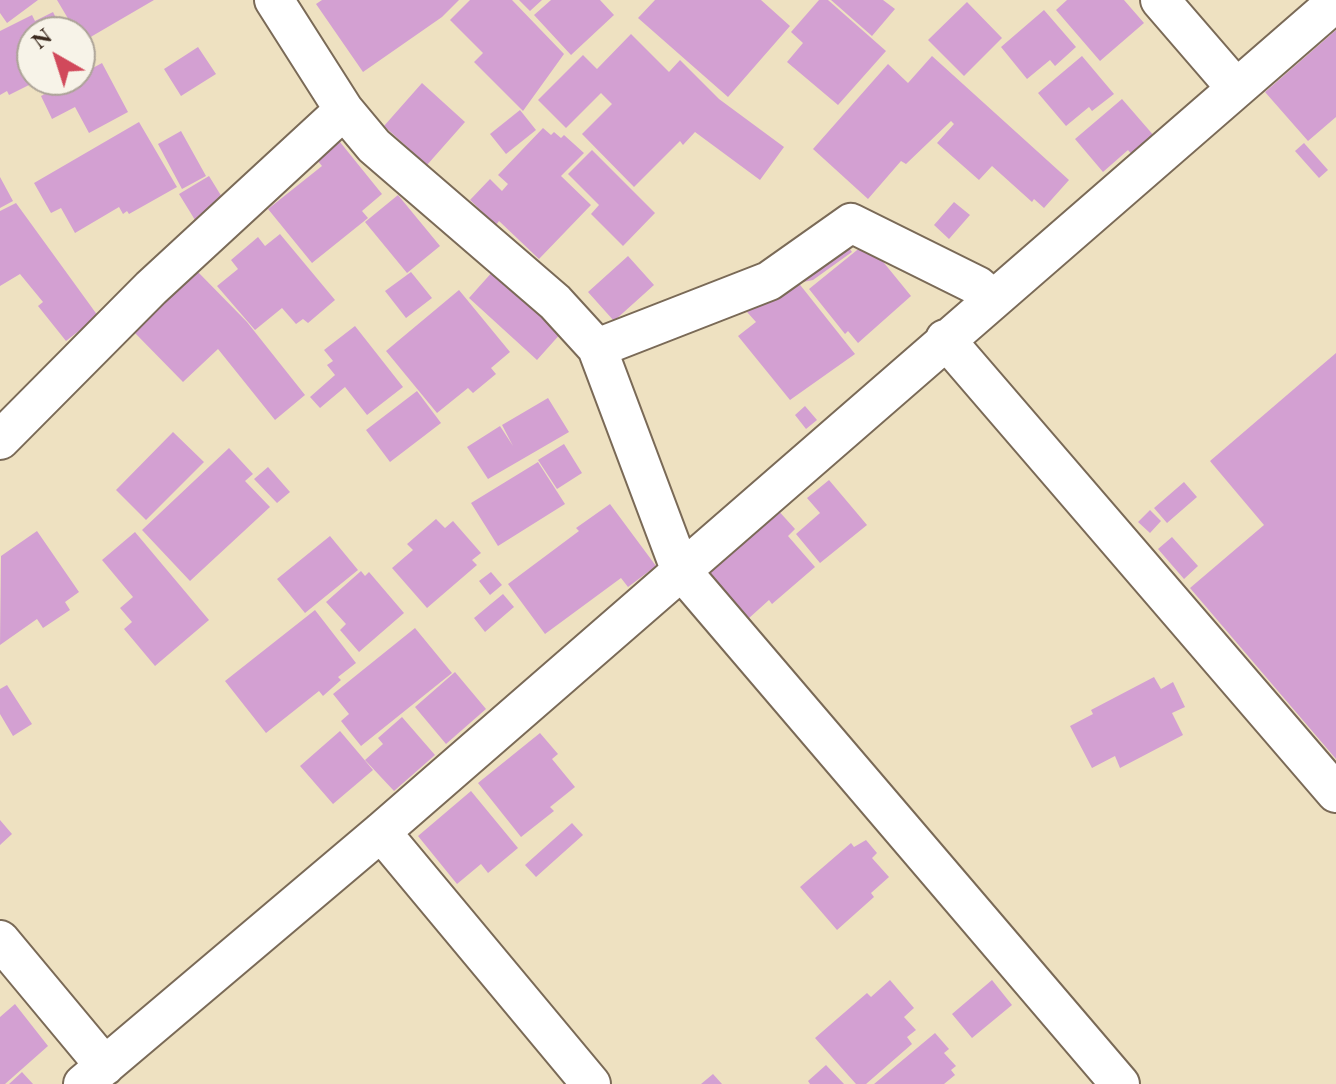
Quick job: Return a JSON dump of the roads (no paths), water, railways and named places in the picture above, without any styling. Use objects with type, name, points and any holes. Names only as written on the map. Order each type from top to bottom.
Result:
[{"type":"street","points":[[1160,0],[1236,88]]},
{"type":"street","points":[[0,940],[94,1075],[381,832],[1336,2]]},
{"type":"street","points":[[286,5],[344,110],[374,146],[555,302],[597,348],[680,569],[1120,1084]]},
{"type":"street","points":[[0,440],[151,288],[344,110]]},
{"type":"street","points":[[597,348],[769,281],[851,223],[978,286],[993,299]]},
{"type":"street","points":[[945,339],[1336,793]]},
{"type":"street","points":[[381,832],[591,1084]]}]
